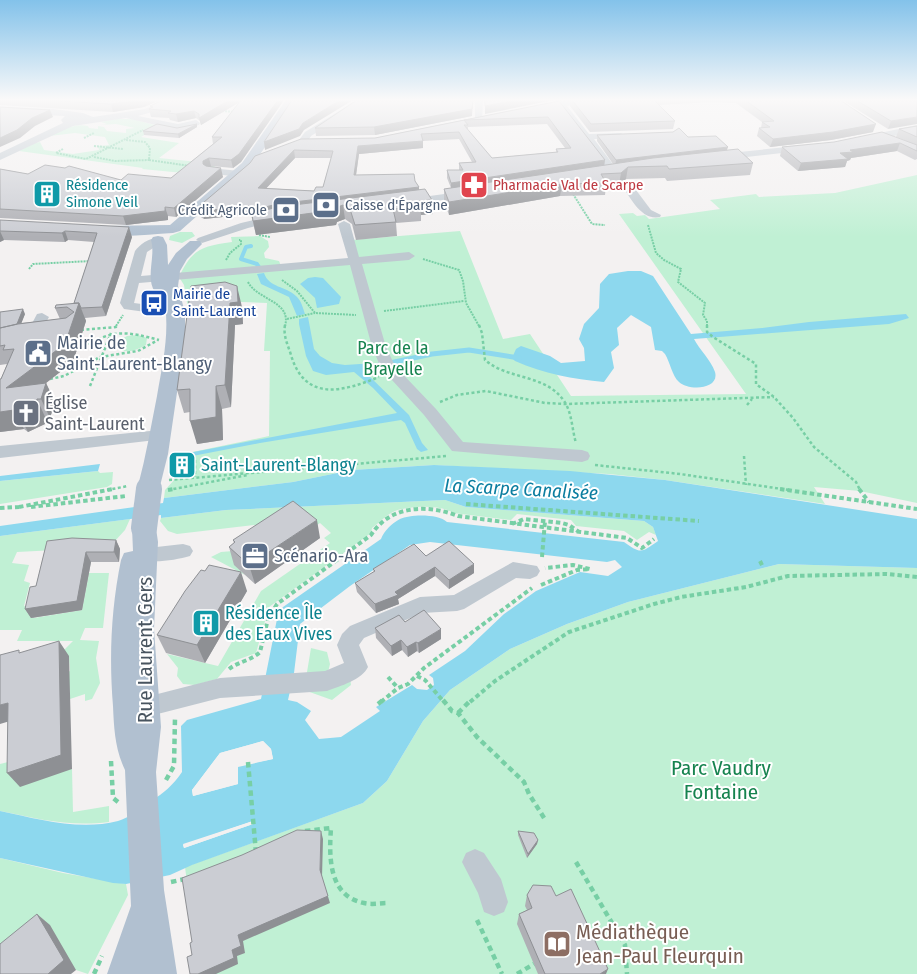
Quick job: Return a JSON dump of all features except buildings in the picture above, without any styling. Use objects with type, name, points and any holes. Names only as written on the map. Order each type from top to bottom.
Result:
[{"type":"main road","points":[[159,241],[161,234],[174,229],[239,174],[261,145]]},
{"type":"main road","points":[[194,212],[190,221],[199,235]]},
{"type":"main road","points":[[88,229],[126,231],[174,229],[199,235]]},
{"type":"main road","points":[[126,231],[175,248],[199,235]]},
{"type":"main road","points":[[165,278],[178,259],[199,235]]},
{"type":"main road","name":"Rue Laurent Gers","points":[[154,486],[148,456],[167,311],[165,278],[159,241]]},
{"type":"main road","name":"Rue Laurent Gers","points":[[158,974],[154,889],[140,772],[144,748],[146,707],[141,630],[145,541],[176,338],[177,319],[170,286],[165,278]]},
{"type":"main road","name":"Rue Laurent Gers","points":[[140,772],[132,752],[130,738],[125,633],[129,581],[136,543],[145,541]]},
{"type":"main road","name":"Rue Laurent Gers","points":[[126,974],[154,889]]},
{"type":"street","points":[[1,156],[21,145]]},
{"type":"street","points":[[594,145],[615,169]]},
{"type":"street","points":[[708,158],[814,147]]},
{"type":"street","points":[[251,160],[267,155]]},
{"type":"street","points":[[1,156],[16,157]]},
{"type":"street","points":[[211,171],[239,174]]},
{"type":"street","points":[[626,184],[652,213]]},
{"type":"street","points":[[399,203],[477,192]]},
{"type":"street","points":[[199,235],[283,217]]},
{"type":"street","points":[[344,224],[378,347],[386,363],[458,447],[582,456]]},
{"type":"street","points":[[159,241],[145,247],[141,251],[127,303],[129,306],[167,311]]},
{"type":"street","points":[[133,280],[262,271],[409,256]]},
{"type":"street","points":[[34,334],[42,317]]},
{"type":"street","points":[[0,344],[34,334],[73,331]]},
{"type":"street","points":[[0,452],[150,436]]},
{"type":"street","points":[[145,541],[183,551]]},
{"type":"street","points":[[146,707],[220,688],[256,684],[327,681],[357,667],[348,645],[349,640],[357,632],[420,605],[457,603],[513,570],[538,565]]},
{"type":"street","points":[[476,862],[491,889],[486,911]]},
{"type":"path","points":[[63,149],[56,153],[86,159],[94,157],[115,145]]},
{"type":"path","points":[[148,145],[150,148],[149,160]]},
{"type":"path","points":[[94,146],[123,149]]},
{"type":"path","points":[[94,157],[115,161],[149,160],[195,167]]},
{"type":"path","points":[[570,191],[576,197],[592,224],[605,225]]},
{"type":"path","points":[[652,213],[643,216],[652,231],[654,247],[658,255],[681,269],[678,282],[705,302],[703,315],[707,321],[707,332],[727,348],[747,356],[756,364],[756,384],[774,397],[814,447],[856,482],[860,491],[869,502]]},
{"type":"path","points":[[261,235],[270,237]]},
{"type":"path","points":[[409,256],[460,270],[464,279],[464,300],[482,332],[486,362],[499,369],[539,381],[558,394],[566,404],[567,414],[585,464],[680,474],[917,509]]},
{"type":"path","points":[[29,269],[33,264],[92,261]]},
{"type":"path","points":[[316,313],[298,290],[273,274],[262,271],[249,287],[281,306],[287,319],[284,329],[295,371],[308,385],[337,390],[376,379]]},
{"type":"path","points":[[287,319],[316,313],[340,315],[369,313],[464,300]]},
{"type":"path","points":[[90,386],[100,357],[112,332],[129,306]]},
{"type":"path","points":[[73,331],[116,327]]},
{"type":"path","points":[[84,348],[88,343],[112,332],[138,333],[162,339]]},
{"type":"path","points":[[45,380],[64,376],[100,357],[138,351],[162,339]]},
{"type":"path","points":[[426,408],[457,396],[486,391],[545,403],[566,404],[774,397]]},
{"type":"path","points":[[747,405],[752,398]]},
{"type":"path","points":[[19,507],[154,486],[195,477],[253,474],[449,456]]},
{"type":"path","points":[[744,456],[746,484]]},
{"type":"path","points":[[194,460],[195,477]]},
{"type":"path","points":[[0,508],[19,507],[154,486],[238,478],[253,474]]},
{"type":"path","points":[[466,504],[699,521]]},
{"type":"path","points":[[220,688],[231,666],[256,656],[260,652],[268,619],[277,604],[372,535],[376,526],[400,512],[424,508],[448,512],[458,516],[511,524],[627,538],[642,548],[654,539]]},
{"type":"path","points":[[511,524],[524,519],[545,521],[569,525],[581,533]]},
{"type":"path","points":[[378,704],[398,688],[408,684],[424,668],[532,588],[577,570],[590,569],[570,564],[554,569],[538,565],[545,521]]},
{"type":"path","points":[[760,561],[763,567]]},
{"type":"path","points":[[458,713],[495,681],[568,632],[654,604],[681,597],[746,587],[788,576],[887,574],[917,577]]},
{"type":"path","points":[[388,676],[398,688]]},
{"type":"path","points":[[417,676],[425,680],[452,711],[458,713],[477,737],[524,782],[529,794],[546,821]]},
{"type":"path","points":[[248,762],[256,851]]},
{"type":"path","points":[[297,835],[305,831],[331,828],[330,870],[343,893],[361,903],[388,904]]},
{"type":"path","points":[[248,856],[256,851],[264,850]]},
{"type":"path","points":[[576,862],[625,945],[628,972]]},
{"type":"path","points":[[154,889],[195,876]]},
{"type":"path","points":[[486,911],[502,974]]},
{"type":"path","points":[[517,974],[534,964]]},
{"type":"green space","points":[[30,145],[42,145],[44,150],[73,154],[99,150],[98,146],[176,145],[159,158],[218,164],[204,175],[142,169],[19,151]]},
{"type":"green space","name":"Parc de la Brayelle","points":[[917,175],[917,503],[860,491],[814,487],[825,504],[665,480],[609,474],[434,465],[352,470],[293,482],[164,498],[165,490],[175,479],[178,455],[269,436],[270,351],[264,351],[267,303],[242,302],[188,308],[184,285],[179,277],[189,260],[205,247],[232,242],[231,237],[260,236],[268,241],[269,247],[264,253],[265,258],[279,261],[281,266],[349,259],[351,240],[460,231],[503,339],[530,334],[571,396],[746,394],[619,214],[633,213],[637,216],[645,215],[649,219],[720,209],[710,200],[756,194],[759,197],[835,193]]},
{"type":"green space","points":[[180,232],[192,232],[195,236],[182,243],[169,240],[170,236]]},
{"type":"green space","points":[[138,335],[147,338],[146,345],[131,351],[115,348],[117,342],[127,336]]},
{"type":"green space","points":[[98,471],[100,473],[113,472],[112,484],[107,487],[0,504],[0,481]]},
{"type":"green space","points":[[445,500],[466,507],[644,521],[653,527],[656,535],[649,532],[637,540],[624,531],[576,526],[571,520],[517,514],[511,520],[453,513],[433,507],[401,509],[386,516],[372,528],[371,533],[269,607],[256,653],[231,662],[217,679],[195,685],[183,684],[177,676],[178,668],[167,654],[218,666],[261,591],[330,543],[324,538],[331,533],[320,523],[310,530],[254,525],[177,534],[168,531],[160,521],[161,518],[226,510]]},
{"type":"green space","points":[[130,519],[125,530],[115,541],[56,550],[17,552],[12,563],[29,565],[24,581],[30,583],[24,606],[32,607],[34,618],[82,610],[89,573],[109,573],[103,628],[85,628],[80,640],[99,641],[96,658],[100,683],[92,699],[85,701],[85,694],[70,699],[66,673],[70,671],[69,657],[53,661],[73,641],[17,641],[22,630],[0,630],[0,536]]},
{"type":"green space","points":[[221,552],[247,553],[235,565],[245,575],[211,557]]},
{"type":"green space","name":"Parc Vaudry Fontaine","points":[[779,564],[917,568],[917,974],[194,974],[197,961],[185,867],[363,803],[387,781],[423,721],[450,690],[510,649],[567,624],[628,602]]},
{"type":"green space","points":[[311,648],[327,652],[330,664],[327,676],[306,678]]},
{"type":"green space","points":[[350,677],[351,685],[332,700],[304,690]]},
{"type":"green space","points":[[20,759],[72,769],[73,812],[109,806],[109,822],[67,823],[0,811],[0,764]]},
{"type":"green space","points":[[0,858],[63,873],[126,884],[128,895],[88,974],[76,970],[0,966]]},
{"type":"water","points":[[641,271],[653,276],[691,334],[906,314],[909,318],[889,324],[694,339],[715,372],[713,382],[696,388],[679,382],[665,354],[662,351],[655,350],[651,327],[631,315],[617,328],[619,345],[611,352],[614,368],[604,382],[548,373],[526,366],[512,358],[516,349],[521,346],[550,356],[561,363],[585,361],[584,348],[579,339],[584,324],[599,308],[600,284],[609,274]]},
{"type":"water","points":[[264,273],[270,282],[298,298],[305,314],[297,316],[289,297],[261,284],[257,274]]},
{"type":"water","points":[[308,278],[323,278],[341,297],[339,304],[317,308],[315,298],[300,284]]},
{"type":"water","points":[[308,317],[314,349],[320,356],[332,363],[345,365],[375,363],[378,367],[376,369],[365,372],[409,415],[422,443],[428,450],[421,452],[417,449],[405,423],[401,420],[260,443],[177,459],[178,455],[397,413],[373,388],[354,372],[326,375],[313,371],[306,356],[299,324],[299,319]]},
{"type":"water","points":[[100,464],[98,471],[0,481],[0,476]]},
{"type":"water","name":"La Scarpe Canalisée","points":[[434,465],[570,471],[665,480],[917,519],[917,568],[779,564],[628,602],[567,624],[510,649],[450,690],[423,721],[387,781],[363,803],[192,865],[170,875],[126,884],[113,883],[0,858],[0,811],[59,823],[103,824],[127,818],[164,792],[182,772],[181,726],[187,720],[261,699],[278,614],[283,607],[381,539],[384,533],[400,519],[411,516],[432,516],[447,522],[624,542],[638,550],[644,550],[658,541],[653,527],[644,521],[466,507],[445,500],[226,510],[161,518],[161,515],[0,536],[0,526],[163,503],[164,498],[293,482],[352,470]],"holes":[[[430,542],[607,562],[615,560],[622,567],[608,576],[580,572],[536,591],[504,614],[465,651],[429,675],[433,678],[434,685],[427,690],[417,689],[412,685],[376,707],[380,711],[341,737],[319,739],[305,720],[311,711],[297,702],[288,700],[294,673],[300,624],[350,586],[410,545]],[[263,741],[271,749],[273,759],[238,767],[238,784],[193,796],[192,790],[220,753]],[[253,821],[253,824],[184,848],[183,844]]]},
{"type":"pier","points":[[263,741],[271,749],[273,759],[238,766],[238,784],[193,796],[192,790],[220,753]],"holes":[[[262,744],[269,750],[270,757],[237,764],[236,782],[195,793],[194,791],[221,755]]]},
{"type":"pier","points":[[253,821],[253,824],[184,848],[183,845]]},
{"type":"waterway","points":[[251,246],[246,247],[241,259],[257,264],[261,270]]},
{"type":"waterway","points":[[371,367],[432,354],[469,350],[519,358]]},
{"type":"place","name":"Pharmacie Val de Scarpe","points":[[474,185]]},
{"type":"place","name":"Résidence Simone Veil","points":[[47,194]]},
{"type":"place","name":"Caisse d'Épargne","points":[[326,205]]},
{"type":"place","name":"Crédit Agricole","points":[[286,210]]},
{"type":"place","name":"Mairie de Saint-Laurent","points":[[154,303]]},
{"type":"place","name":"Mairie de Saint-Laurent-Blangy","points":[[38,353]]},
{"type":"place","name":"Église Saint-Laurent","points":[[26,413]]},
{"type":"place","name":"Saint-Laurent-Blangy","points":[[182,465]]},
{"type":"place","name":"Scénario-Ara","points":[[255,556]]},
{"type":"place","name":"Résidence Île des Eaux Vives","points":[[206,623]]},
{"type":"place","name":"Médiathèque Jean-Paul Fleurquin","points":[[557,944]]}]
